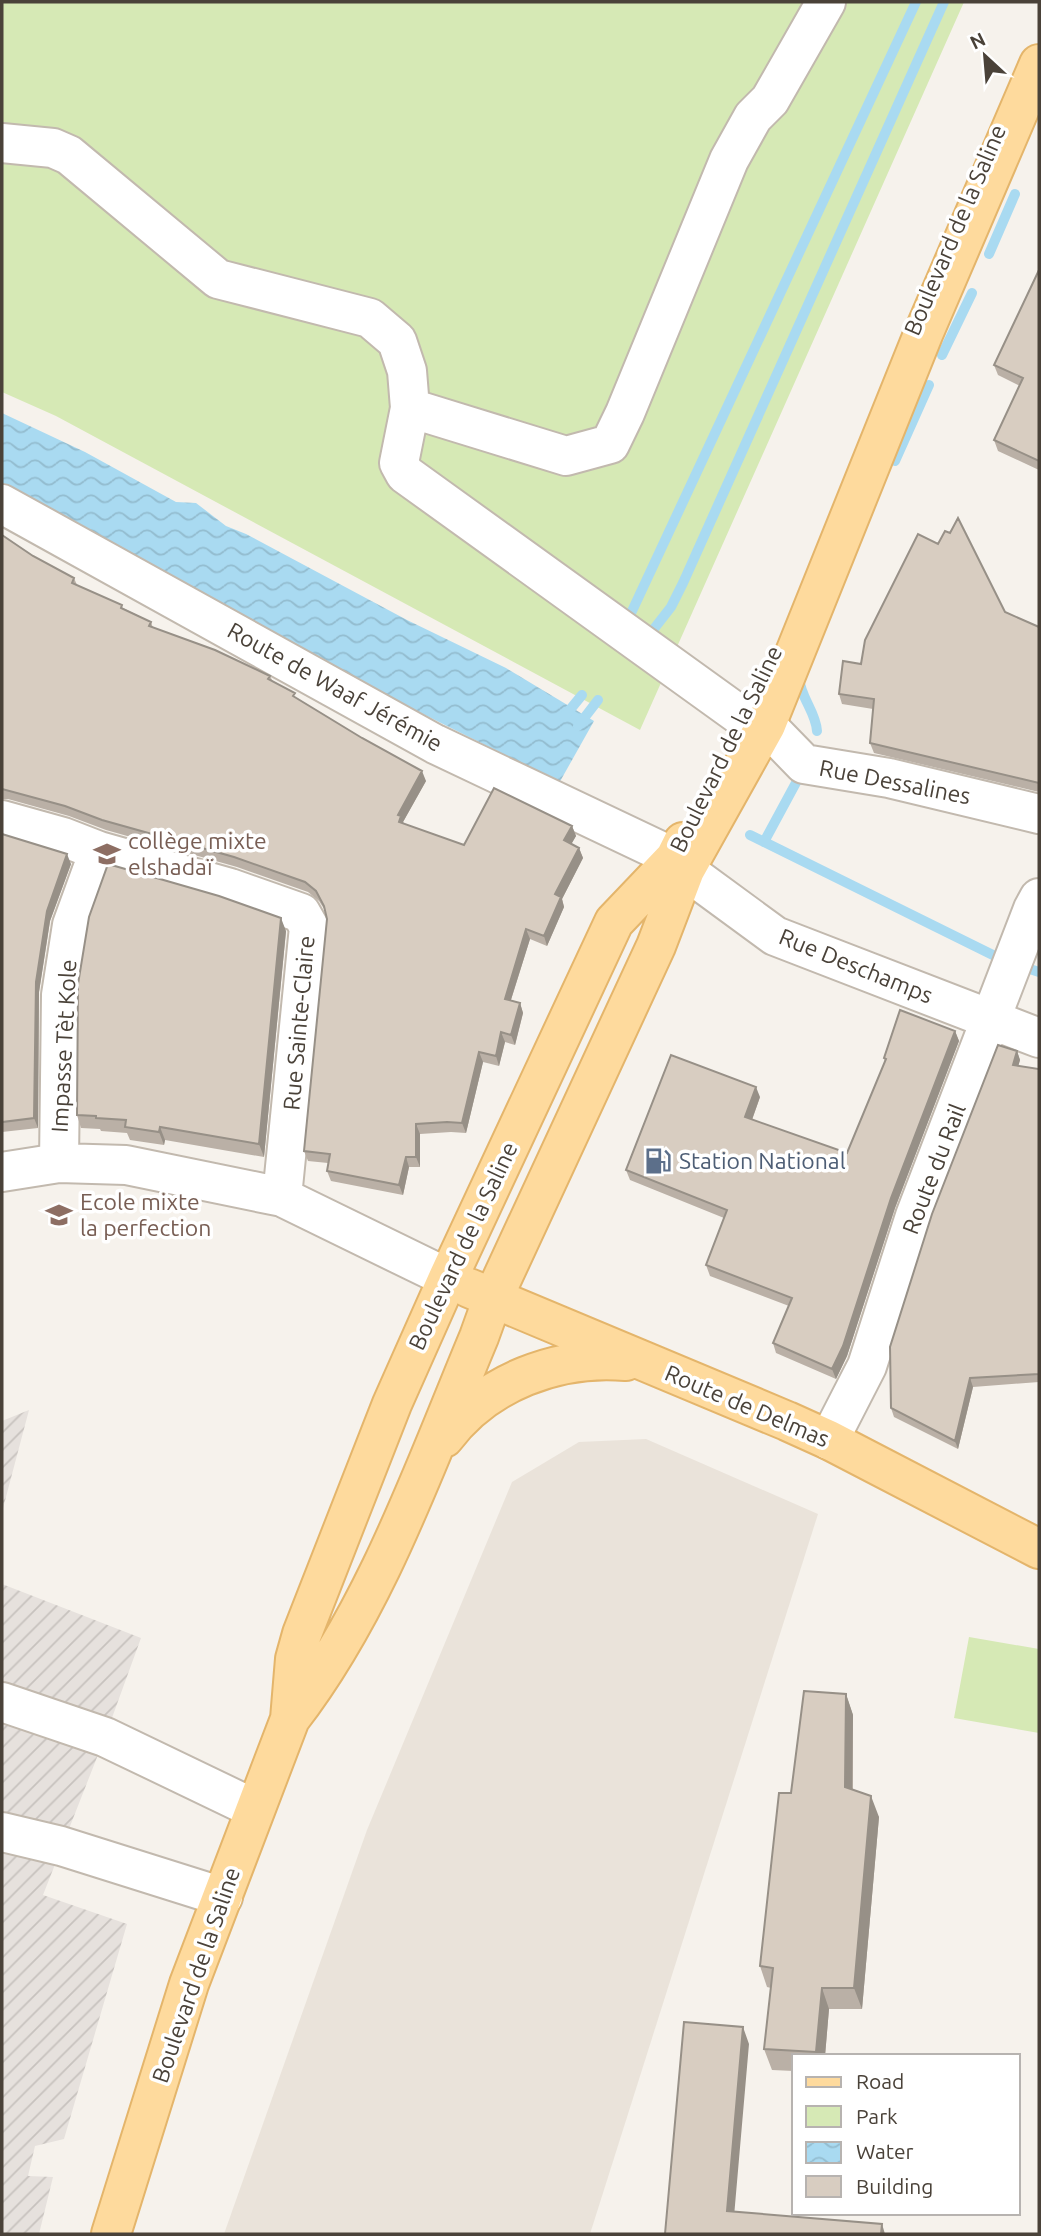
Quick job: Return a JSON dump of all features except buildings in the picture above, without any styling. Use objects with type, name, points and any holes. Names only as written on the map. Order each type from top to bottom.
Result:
[{"type":"main road","name":"Boulevard de la Saline","points":[[755,722],[1039,35]]},
{"type":"main road","name":"Boulevard de la Saline","points":[[290,1719],[315,1687],[372,1588],[480,1337],[493,1298],[656,946],[680,864],[755,722],[1039,64]]},
{"type":"main road","name":"Boulevard de la Saline","points":[[111,2234],[189,1984],[290,1719],[295,1659],[302,1634],[392,1404],[447,1278],[614,922],[680,864]]},
{"type":"main road","name":"Route de Delmas","points":[[447,1278],[829,1440],[1039,1549]]},
{"type":"main road","points":[[428,1459],[450,1430],[475,1406],[505,1386],[537,1371],[572,1362],[607,1359],[642,1362]]},
{"type":"street","points":[[410,408],[566,456],[610,444],[729,160],[753,117],[770,100],[825,2]]},
{"type":"street","name":"Rue Dessalines","points":[[2,144],[53,148],[69,155],[218,279],[370,318],[397,341],[407,371],[410,408],[399,463],[405,474],[755,722],[804,764],[889,778],[1039,814]]},
{"type":"street","name":"Route de Waaf Jérémie","points":[[2,504],[435,744],[680,864]]},
{"type":"street","name":"Rue Sainte-Claire","points":[[2,820],[230,888],[301,913],[309,927],[282,1197]]},
{"type":"street","name":"Impasse Tèt Kole","points":[[59,1163],[61,995],[72,925],[99,851]]},
{"type":"street","name":"Rue Deschamps","points":[[680,864],[775,936],[1039,1038]]},
{"type":"street","name":"Route du Rail","points":[[829,1440],[867,1366],[915,1216],[1036,903]]},
{"type":"street","points":[[2,1172],[59,1163],[126,1165],[282,1197],[447,1278]]},
{"type":"street","points":[[2,1702],[105,1737],[255,1809]]},
{"type":"street","points":[[2,1832],[61,1846],[222,1897]]},
{"type":"shaded area","points":[[29,1410],[2,1512],[2,1421]]},
{"type":"shaded area","points":[[646,1439],[818,1514],[590,2234],[224,2234],[367,1830],[512,1482],[579,1442]]},
{"type":"shaded area","points":[[2,1584],[141,1638],[43,1895],[127,1924],[64,2139],[35,2146],[28,2176],[53,2177],[39,2234],[2,2234]]},
{"type":"green space","points":[[2,2],[964,2],[640,730],[56,416],[2,392]]},
{"type":"green space","points":[[969,1637],[1039,1649],[1039,1733],[954,1718]]},
{"type":"water","points":[[2,413],[85,452],[176,502],[196,503],[226,526],[506,668],[594,721],[558,785],[547,776],[395,700],[2,491]]},
{"type":"waterway","points":[[626,624],[916,2]]},
{"type":"waterway","points":[[646,639],[671,607],[683,583],[944,2]]},
{"type":"waterway","points":[[989,254],[1015,194]]},
{"type":"waterway","points":[[942,355],[972,293]]},
{"type":"waterway","points":[[895,461],[929,385]]},
{"type":"waterway","points":[[799,677],[817,731]]},
{"type":"waterway","points":[[564,717],[582,695]]},
{"type":"waterway","points":[[578,726],[598,700]]},
{"type":"waterway","points":[[764,842],[798,779]]},
{"type":"waterway","points":[[750,835],[1005,961],[1039,972]]},
{"type":"place","name":"collège mixte elshadaï","points":[[107,854]]},
{"type":"place","name":"Station National","points":[[658,1161]]},
{"type":"place","name":"Ecole mixte la perfection","points":[[59,1215]]}]
